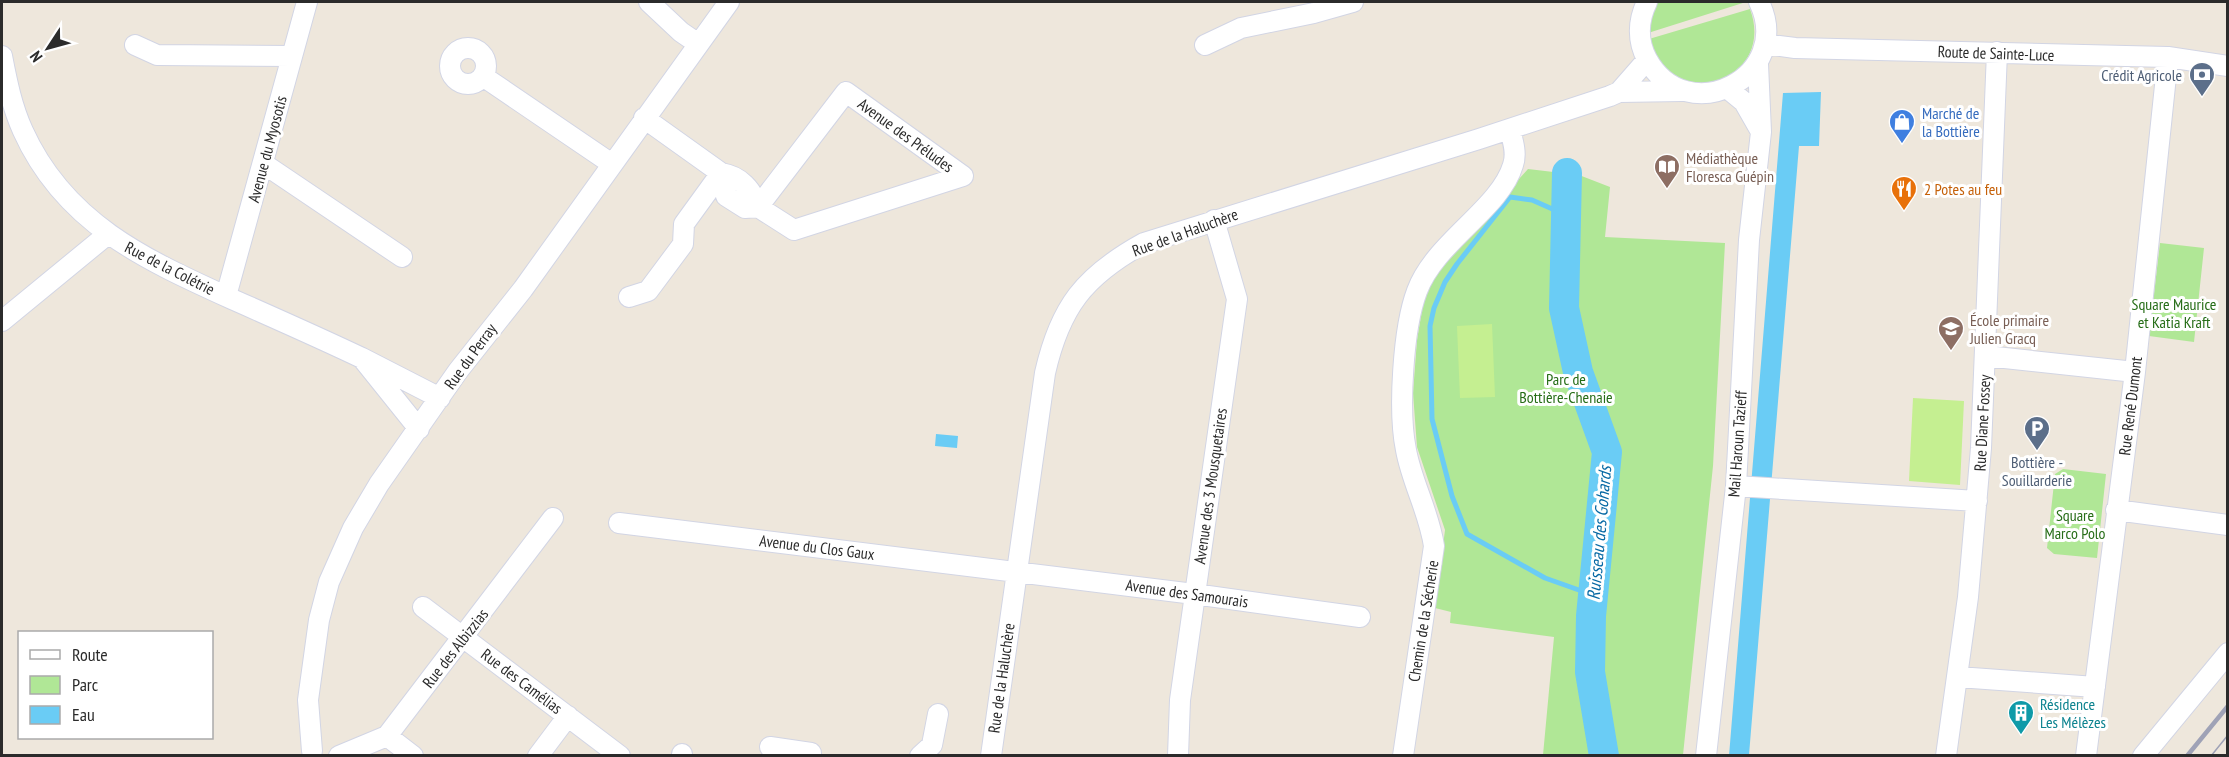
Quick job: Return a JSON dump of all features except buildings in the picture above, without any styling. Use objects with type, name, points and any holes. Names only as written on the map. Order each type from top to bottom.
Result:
[{"type":"street","name":"Avenue du Myosotis","points":[[226,296],[307,2]]},
{"type":"street","points":[[649,2],[681,32],[697,43]]},
{"type":"street","name":"Rue du Perray","points":[[309,754],[308,700],[319,621],[329,582],[366,503],[489,329],[523,289],[697,43],[729,2]]},
{"type":"street","points":[[1205,45],[1241,28],[1353,2]]},
{"type":"street","points":[[1759,2],[1766,26],[1765,44],[1758,64],[1742,80],[1727,88],[1744,102],[1761,132]]},
{"type":"street","points":[[1640,5],[1640,39],[1647,60],[1665,81],[1686,91]]},
{"type":"street","name":"Route de Sainte-Luce","points":[[1765,44],[1795,48],[2168,57],[2228,66]]},
{"type":"street","points":[[135,45],[157,55],[292,56]]},
{"type":"street","name":"Rue Diane Fossey","points":[[1946,756],[1958,677],[1977,501],[1986,356],[1985,317],[1997,52]]},
{"type":"street","name":"Rue de la Colétrie","points":[[2,56],[16,114],[35,153],[63,193],[108,234],[153,262],[362,358],[440,398]]},
{"type":"street","name":"Rue René Dumont","points":[[2086,756],[2135,372],[2147,240],[2168,57]]},
{"type":"street","name":"Rue de la Haluchère","points":[[1619,92],[1647,60]]},
{"type":"street","name":"Mail Haroun Tazieff","points":[[1706,756],[1736,486],[1749,240],[1761,132],[1758,64]]},
{"type":"street","points":[[484,76],[612,164]]},
{"type":"street","name":"Rue de la Haluchère","points":[[991,756],[1015,571],[1045,374],[1051,345],[1071,303],[1088,282],[1117,258],[1144,243],[1510,130],[1619,92],[1709,93],[1727,88]]},
{"type":"street","name":"Avenue des Préludes","points":[[721,173],[726,196],[745,208],[758,207],[794,231],[963,176],[846,92],[758,207]]},
{"type":"street","points":[[629,297],[648,291],[683,244],[684,224],[721,173],[644,118]]},
{"type":"street","name":"Chemin de la Sécherie","points":[[1403,756],[1434,546],[1432,529],[1406,450],[1404,435],[1402,402],[1411,316],[1416,292],[1430,267],[1496,195],[1513,165],[1515,153],[1510,130]]},
{"type":"street","points":[[264,164],[402,257]]},
{"type":"street","name":"Avenue des 3 Mousquetaires","points":[[1178,756],[1180,700],[1237,299],[1214,220]]},
{"type":"street","points":[[2,321],[108,234]]},
{"type":"street","points":[[1986,356],[2135,372]]},
{"type":"street","name":"Rue de la Colétrie","points":[[362,358],[419,429]]},
{"type":"street","points":[[1736,486],[1977,501]]},
{"type":"street","points":[[2116,510],[2228,525]]},
{"type":"street","name":"Rue des Albizzias","points":[[338,756],[387,736],[553,518]]},
{"type":"street","name":"Avenue du Clos Gaux","points":[[620,523],[1015,571]]},
{"type":"street","name":"Avenue des Samourais","points":[[1015,571],[1360,617]]},
{"type":"street","name":"Rue des Camélias","points":[[423,607],[568,716],[595,748],[620,756]]},
{"type":"street","points":[[2143,756],[2228,653]]},
{"type":"street","points":[[1958,677],[2095,687]]},
{"type":"street","points":[[920,756],[932,745],[938,714]]},
{"type":"street","points":[[538,756],[568,716]]},
{"type":"street","points":[[387,736],[413,756]]},
{"type":"street","points":[[770,747],[815,755]]},
{"type":"street","points":[[309,754],[326,750],[338,756]]},
{"type":"green space","points":[[1657,2],[1746,2],[1648,33]]},
{"type":"green space","points":[[1750,9],[1754,34],[1749,55],[1736,71],[1718,80],[1698,83],[1678,77],[1661,63],[1649,39]]},
{"type":"green space","name":"Parc de Bottière-Chenaie","points":[[1528,169],[1579,175],[1610,187],[1605,237],[1725,243],[1713,466],[1683,755],[1543,755],[1554,637],[1450,623],[1451,612],[1435,608],[1445,530],[1417,447],[1413,393],[1417,340],[1423,304],[1433,274]]},
{"type":"green space","name":"Square Maurice et Katia Kraft","points":[[2160,243],[2204,248],[2194,342],[2149,336]]},
{"type":"green space","points":[[1492,324],[1495,397],[1460,398],[1457,326]]},
{"type":"green space","points":[[1913,398],[1964,401],[1960,485],[1909,481]]},
{"type":"green space","name":"Square Marco Polo","points":[[2063,469],[2106,474],[2097,558],[2054,554],[2047,548],[2055,474]]},
{"type":"water","points":[[1821,92],[1819,146],[1799,146],[1749,755],[1729,756],[1783,93]]},
{"type":"water","points":[[936,434],[958,436],[957,448],[935,446]]},
{"type":"waterway","name":"Ruisseau des Gohards","points":[[1567,173],[1564,308],[1578,372],[1607,452],[1591,616],[1590,672],[1604,756]]},
{"type":"waterway","points":[[1566,215],[1532,200],[1510,197],[1445,282],[1434,308],[1430,326],[1432,419],[1452,496],[1467,534],[1545,578],[1593,595]]},
{"type":"tram line","points":[[2211,756],[2228,735]]},
{"type":"railway","points":[[2187,756],[2228,706]]},
{"type":"place","name":"Crédit Agricole","points":[[2202,98]]},
{"type":"place","name":"Marché de la Bottière","points":[[1902,145]]},
{"type":"place","name":"Médiathèque Floresca Guépin","points":[[1667,190]]},
{"type":"place","name":"2 Potes au feu","points":[[1904,212]]},
{"type":"place","name":"École primaire Julien Gracq","points":[[1951,352]]},
{"type":"place","name":"Bottière - Souillarderie","points":[[2037,452]]},
{"type":"place","name":"Résidence Les Mélèzes","points":[[2021,736]]}]
